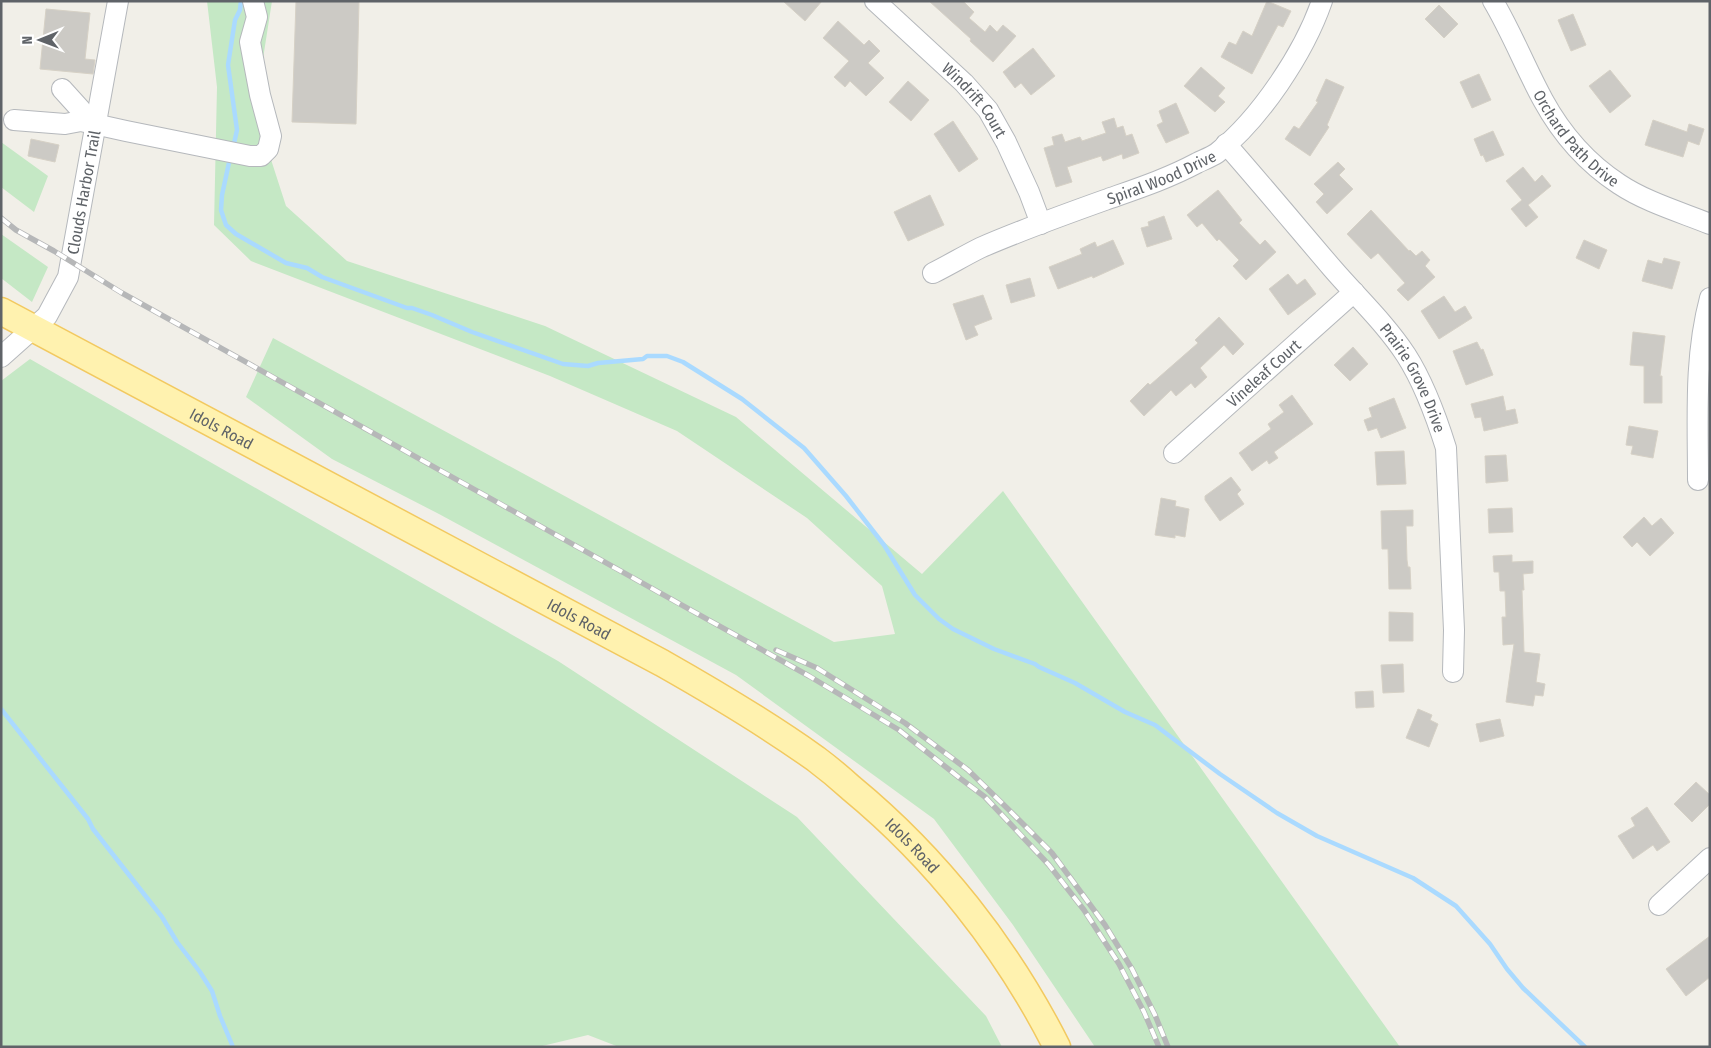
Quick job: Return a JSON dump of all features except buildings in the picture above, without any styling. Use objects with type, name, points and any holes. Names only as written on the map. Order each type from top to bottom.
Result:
[{"type":"main road","name":"Idols Road","points":[[1,311],[662,663],[737,706],[818,760],[881,812],[933,866],[974,915],[1013,969],[1057,1047]]},
{"type":"street","name":"Clouds Harbor Trail","points":[[1,357],[47,316],[68,278],[88,123],[118,1]]},
{"type":"street","points":[[14,120],[65,124],[88,123],[250,156],[261,156],[268,149],[271,136],[258,86],[250,42],[257,17],[253,1]]},
{"type":"street","name":"Windrift Court","points":[[875,1],[964,83],[988,110],[1006,142],[1029,192],[1041,224]]},
{"type":"street","name":"Spiral Wood Drive","points":[[934,273],[980,248],[1186,169],[1216,154],[1240,132],[1292,65],[1316,18],[1322,1]]},
{"type":"street","name":"Orchard Path Drive","points":[[1493,1],[1509,28],[1526,69],[1544,102],[1572,143],[1594,165],[1635,194],[1710,224]]},
{"type":"street","points":[[62,89],[81,110],[88,123]]},
{"type":"street","name":"Prairie Grove Drive","points":[[1226,144],[1385,327],[1406,355],[1424,388],[1446,448],[1454,630],[1453,672]]},
{"type":"street","name":"Vineleaf Court","points":[[1174,453],[1354,292]]},
{"type":"street","points":[[1698,480],[1698,365],[1704,321],[1710,298]]},
{"type":"street","points":[[1659,905],[1710,858]]},
{"type":"green space","points":[[207,1],[272,1],[255,110],[286,206],[347,261],[545,326],[736,417],[922,574],[1003,491],[1400,1047],[1095,1047],[1013,925],[934,819],[736,675],[439,514],[332,459],[246,397],[273,338],[834,642],[895,634],[882,586],[807,518],[677,431],[550,376],[251,261],[214,225],[217,87]]},
{"type":"green space","points":[[1,142],[48,176],[34,212],[1,187]]},
{"type":"green space","points":[[1,234],[48,267],[32,302],[1,278]]},
{"type":"green space","points":[[30,359],[558,661],[797,817],[986,1016],[1002,1047],[619,1047],[588,1035],[538,1047],[1,1047],[1,381]]},
{"type":"waterway","points":[[233,148],[237,130],[228,65],[235,20],[240,10],[241,1]]},
{"type":"waterway","points":[[230,158],[222,195],[221,210],[226,225],[236,234],[286,263],[307,268],[322,277],[407,308],[432,315],[472,332],[563,364],[588,366],[598,363],[643,359],[647,356],[667,356],[683,362],[742,399],[804,448],[846,496],[884,545],[915,595],[939,619],[953,629],[994,649],[1035,664],[1075,683],[1125,712],[1155,725],[1220,774],[1277,813],[1317,836],[1413,878],[1456,906],[1490,944],[1523,988],[1585,1047]]},
{"type":"waterway","points":[[1,709],[88,819],[93,829],[162,917],[177,942],[200,972],[212,991],[233,1047]]},
{"type":"railway","points":[[1,218],[16,230],[122,293],[809,676],[899,730],[985,797],[1049,865],[1084,910],[1119,964],[1144,1012],[1159,1047]]},
{"type":"railway","points":[[776,650],[817,668],[905,723],[968,770],[1052,853],[1105,925],[1132,969],[1155,1015],[1168,1047]]}]
